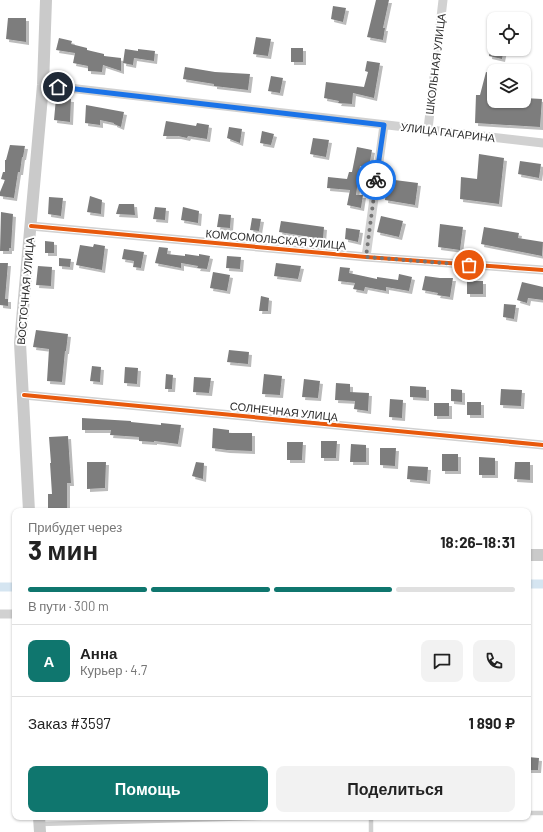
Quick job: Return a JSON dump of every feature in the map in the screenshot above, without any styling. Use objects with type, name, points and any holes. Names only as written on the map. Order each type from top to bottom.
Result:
[{"type":"street","name":"ВОСТОЧНАЯ УЛИЦА","points":[[29,508],[24,395],[20,343],[43,85],[46,0]]},
{"type":"street","name":"ШКОЛЬНАЯ УЛИЦА","points":[[428,129],[443,0]]},
{"type":"street","name":"УЛИЦА ГАГАРИНА","points":[[43,85],[543,143]]},
{"type":"street","points":[[366,257],[384,125]]},
{"type":"street","name":"КОМСОМОЛЬСКАЯ УЛИЦА","points":[[30,226],[366,257],[543,270]]},
{"type":"street","name":"СОЛНЕЧНАЯ УЛИЦА","points":[[24,395],[543,445]]},
{"type":"street","points":[[531,555],[543,555]]},
{"type":"street","points":[[0,614],[12,614]]},
{"type":"lane","points":[[531,813],[543,813]]},
{"type":"lane","points":[[40,824],[185,820]]},
{"type":"lane","points":[[371,820],[371,832]]},
{"type":"building","points":[[376,0],[389,0],[383,28],[385,28],[383,40],[367,37]]},
{"type":"building","points":[[333,6],[346,8],[343,22],[331,19]]},
{"type":"building","points":[[8,18],[26,18],[26,42],[6,39]]},
{"type":"building","points":[[256,37],[271,39],[268,56],[253,54]]},
{"type":"building","points":[[59,38],[72,41],[71,44],[104,54],[104,56],[121,58],[121,71],[103,65],[102,72],[88,71],[88,66],[73,63],[75,53],[56,50]]},
{"type":"building","points":[[291,48],[303,48],[303,62],[291,62]]},
{"type":"building","points":[[125,49],[155,51],[154,61],[134,58],[133,65],[123,63]]},
{"type":"building","points":[[489,56],[503,56],[502,59]]},
{"type":"building","points":[[367,61],[380,63],[374,98],[353,93],[352,104],[338,103],[339,101],[324,98],[326,82],[364,87],[368,72],[365,71]]},
{"type":"building","points":[[185,67],[215,72],[250,74],[248,90],[214,86],[214,84],[183,79]]},
{"type":"building","points":[[486,72],[487,108],[531,108],[531,98],[542,99],[540,127],[475,123],[476,95],[480,95]]},
{"type":"building","points":[[271,76],[283,78],[280,93],[268,91]]},
{"type":"building","points":[[56,98],[71,99],[70,122],[54,120]]},
{"type":"building","points":[[86,105],[124,112],[121,127],[114,123],[100,120],[100,125],[85,123]]},
{"type":"building","points":[[166,121],[196,126],[197,123],[209,125],[207,139],[188,136],[187,138],[178,136],[163,136]]},
{"type":"building","points":[[229,127],[242,129],[240,143],[227,138]]},
{"type":"building","points":[[262,131],[274,134],[271,145],[260,143]]},
{"type":"building","points":[[313,138],[329,140],[326,157],[310,154]]},
{"type":"building","points":[[10,145],[25,146],[20,172],[18,172],[14,198],[0,196],[5,180],[1,179],[3,172],[5,172],[5,160]]},
{"type":"building","points":[[357,147],[372,150],[369,167],[360,166],[356,195],[363,195],[361,208],[347,205],[350,190],[327,188],[328,177],[347,179],[349,172],[352,172]]},
{"type":"building","points":[[479,154],[504,158],[499,204],[460,199],[461,177],[477,179]]},
{"type":"building","points":[[520,161],[541,164],[539,178],[518,174]]},
{"type":"building","points":[[387,179],[418,183],[415,205],[385,200]]},
{"type":"building","points":[[90,196],[102,200],[101,214],[87,212]]},
{"type":"building","points":[[49,197],[63,198],[61,216],[48,214]]},
{"type":"building","points":[[119,204],[134,204],[135,215],[116,214]]},
{"type":"building","points":[[155,207],[166,208],[165,220],[153,219]]},
{"type":"building","points":[[183,207],[199,211],[198,223],[181,220]]},
{"type":"building","points":[[1,212],[13,214],[11,248],[9,248],[9,251],[0,251]]},
{"type":"building","points":[[219,214],[231,215],[230,228],[217,227]]},
{"type":"building","points":[[381,216],[403,221],[399,237],[377,232]]},
{"type":"building","points":[[252,218],[261,219],[259,231],[250,230]]},
{"type":"building","points":[[281,221],[324,227],[323,239],[279,232]]},
{"type":"building","points":[[440,224],[463,227],[460,250],[438,247]]},
{"type":"building","points":[[484,227],[519,233],[518,238],[543,242],[542,256],[481,244]]},
{"type":"building","points":[[346,228],[360,230],[358,242],[345,239]]},
{"type":"building","points":[[45,241],[54,242],[54,253],[45,253]]},
{"type":"building","points":[[94,244],[105,246],[102,270],[76,265],[80,245],[93,247]]},
{"type":"building","points":[[159,247],[168,248],[167,254],[199,256],[199,254],[210,256],[207,269],[197,268],[198,266],[181,263],[181,268],[155,263]]},
{"type":"building","points":[[124,249],[144,252],[141,268],[133,267],[134,261],[122,259]]},
{"type":"building","points":[[227,256],[241,257],[240,269],[226,268]]},
{"type":"building","points":[[59,258],[71,259],[70,267],[59,266]]},
{"type":"building","points":[[0,263],[8,263],[5,299],[8,299],[8,306],[0,305]]},
{"type":"building","points":[[276,263],[301,266],[298,279],[274,276]]},
{"type":"building","points":[[38,266],[52,267],[51,286],[36,285]]},
{"type":"building","points":[[340,267],[350,268],[349,273],[377,279],[377,277],[398,280],[399,274],[412,277],[409,291],[386,287],[386,291],[365,287],[364,291],[353,289],[355,283],[338,281]]},
{"type":"building","points":[[213,272],[230,275],[227,291],[210,288]]},
{"type":"building","points":[[425,276],[453,278],[450,297],[437,295],[438,293],[422,290]]},
{"type":"building","points":[[467,281],[483,281],[483,294],[467,294]]},
{"type":"building","points":[[522,282],[543,287],[543,300],[528,298],[527,303],[517,300]]},
{"type":"building","points":[[261,296],[269,298],[268,311],[259,311]]},
{"type":"building","points":[[504,304],[516,305],[514,319],[503,317]]},
{"type":"building","points":[[36,330],[68,334],[62,382],[47,381],[49,349],[33,347]]},
{"type":"building","points":[[229,350],[249,352],[248,364],[227,362]]},
{"type":"building","points":[[92,366],[101,367],[100,382],[90,381]]},
{"type":"building","points":[[125,367],[138,368],[137,384],[124,383]]},
{"type":"building","points":[[166,374],[173,375],[172,389],[165,389]]},
{"type":"building","points":[[264,374],[282,376],[280,395],[262,394]]},
{"type":"building","points":[[194,377],[211,378],[209,393],[193,392]]},
{"type":"building","points":[[304,379],[320,381],[318,398],[302,397]]},
{"type":"building","points":[[336,383],[350,384],[350,392],[369,393],[368,411],[354,409],[355,401],[335,400]]},
{"type":"building","points":[[410,386],[426,387],[426,398],[410,397]]},
{"type":"building","points":[[451,389],[462,390],[462,402],[451,401]]},
{"type":"building","points":[[501,389],[522,390],[521,406],[500,405]]},
{"type":"building","points":[[390,399],[403,400],[402,418],[389,417]]},
{"type":"building","points":[[467,402],[481,402],[481,415],[467,415]]},
{"type":"building","points":[[434,403],[449,403],[449,416],[434,416]]},
{"type":"building","points":[[82,418],[131,421],[161,425],[161,423],[181,425],[178,444],[139,441],[139,437],[110,435],[111,430],[82,430]]},
{"type":"building","points":[[213,428],[229,430],[229,433],[252,433],[252,451],[212,448]]},
{"type":"building","points":[[68,436],[71,483],[67,483],[67,508],[48,508],[48,494],[52,494],[49,437]]},
{"type":"building","points":[[321,441],[337,441],[336,458],[321,458]]},
{"type":"building","points":[[287,442],[303,442],[302,460],[287,460]]},
{"type":"building","points":[[351,444],[366,445],[366,462],[350,462]]},
{"type":"building","points":[[380,448],[396,448],[395,466],[380,465]]},
{"type":"building","points":[[442,454],[458,454],[458,471],[442,471]]},
{"type":"building","points":[[479,457],[495,458],[495,475],[479,475]]},
{"type":"building","points":[[87,462],[106,462],[105,488],[87,489]]},
{"type":"building","points":[[196,462],[204,463],[203,479],[192,476]]},
{"type":"building","points":[[515,462],[530,462],[530,480],[514,479]]},
{"type":"building","points":[[408,466],[428,467],[427,481],[407,479]]},
{"type":"building","points":[[531,757],[539,758],[538,770],[531,770]]},
{"type":"waterway","points":[[531,584],[543,584]]},
{"type":"waterway","points":[[0,587],[12,587]]},
{"type":"cycle path","points":[[31,226],[366,257],[543,270]]},
{"type":"cycle path","points":[[24,395],[543,445]]},
{"type":"way so far","points":[[376,180],[366,257],[469,265]]},
{"type":"route","points":[[58,87],[384,125],[376,180]]}]
